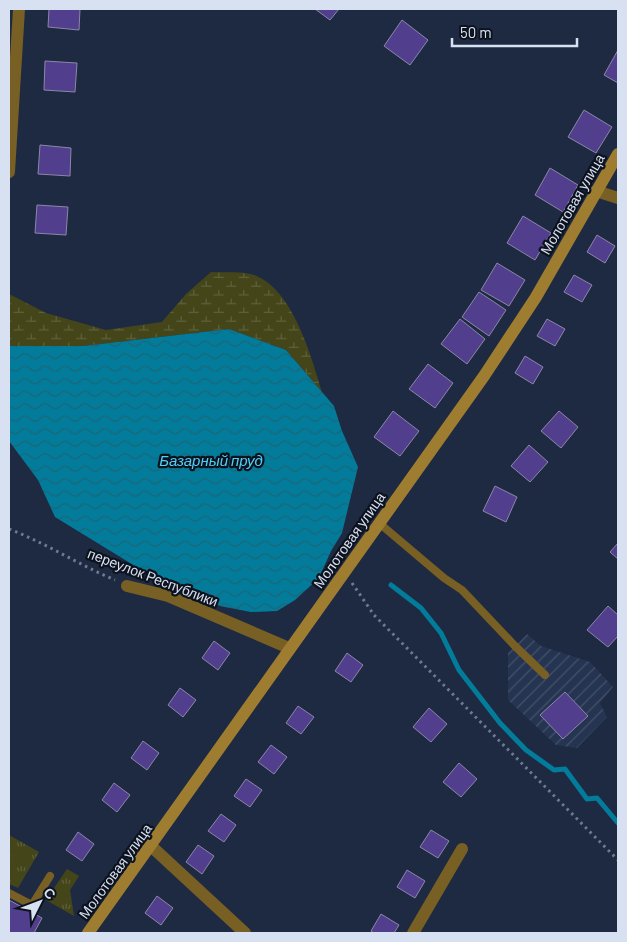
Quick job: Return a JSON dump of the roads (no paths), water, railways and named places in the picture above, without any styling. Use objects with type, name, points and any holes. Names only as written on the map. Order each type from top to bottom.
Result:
[{"type":"street","points":[[9,172],[16,38],[20,9]]},
{"type":"street","name":"Молотовая улица","points":[[88,933],[484,376],[536,297],[618,154]]},
{"type":"street","points":[[596,191],[618,198]]},
{"type":"street","name":"переулок Республики","points":[[128,586],[168,596],[289,648]]},
{"type":"street","points":[[151,846],[244,933]]},
{"type":"street","points":[[413,933],[462,849]]},
{"type":"lane","points":[[379,523],[444,578],[462,590],[514,646],[545,675]]},
{"type":"lane","points":[[9,893],[32,905],[50,876]]},
{"type":"water","name":"Базарный пруд","points":[[229,329],[286,350],[334,406],[342,431],[358,467],[342,533],[331,551],[319,578],[295,600],[277,611],[251,612],[220,606],[135,566],[55,517],[38,480],[9,441],[9,346],[83,346]]},
{"type":"waterway","points":[[391,585],[421,608],[441,633],[459,670],[500,723],[526,750],[554,770],[565,769],[587,799],[597,798],[618,823]]}]
